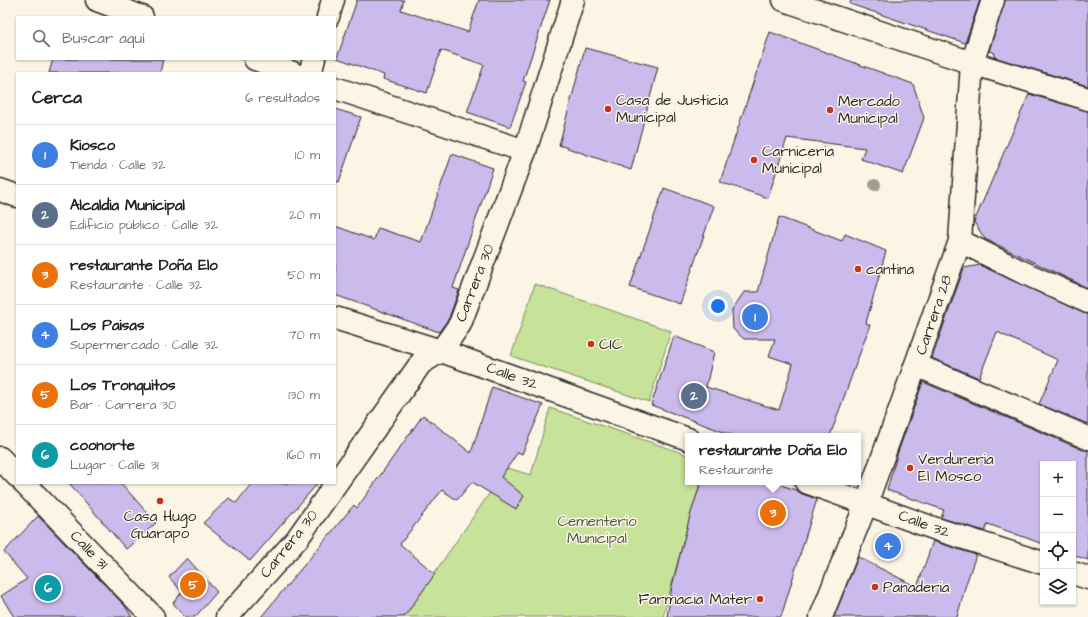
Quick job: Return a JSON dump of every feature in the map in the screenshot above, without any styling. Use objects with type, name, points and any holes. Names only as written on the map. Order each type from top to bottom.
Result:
[{"type":"street","points":[[328,16],[333,0]]},
{"type":"street","name":"Carrera 30","points":[[336,482],[421,363],[441,351],[460,324],[525,151],[573,0]]},
{"type":"street","points":[[786,0],[972,63],[1088,99]]},
{"type":"street","name":"Carrera 28","points":[[822,617],[866,504],[960,241],[972,63],[993,0]]},
{"type":"street","points":[[109,2],[140,16]]},
{"type":"street","points":[[258,60],[290,72]]},
{"type":"street","points":[[310,72],[314,60]]},
{"type":"street","points":[[336,88],[525,151]]},
{"type":"street","points":[[0,190],[16,196]]},
{"type":"street","points":[[960,241],[1018,270],[1088,302]]},
{"type":"street","name":"Calle 32","points":[[336,318],[441,351],[685,438]]},
{"type":"street","points":[[916,365],[1088,438]]},
{"type":"street","points":[[0,458],[16,475]]},
{"type":"street","name":"Calle 31","points":[[25,484],[153,617]]},
{"type":"street","name":"Carrera 30","points":[[227,617],[296,538],[335,484]]},
{"type":"street","name":"Calle 32","points":[[814,485],[936,529],[1040,562]]},
{"type":"street","points":[[1076,574],[1088,578]]},
{"type":"green space","name":"CIC","points":[[535,284],[671,331],[649,402],[511,356]]},
{"type":"green space","name":"Cementerio Municipal","points":[[550,408],[685,454],[685,485],[700,485],[690,516],[663,617],[404,617],[507,468],[531,475]]},
{"type":"building","points":[[357,0],[404,0],[401,10],[468,32],[479,0],[550,0],[523,81],[526,82],[510,127],[467,112],[484,65],[441,50],[427,93],[383,79],[384,75],[337,58]]},
{"type":"building","points":[[851,0],[980,0],[965,43],[850,4]]},
{"type":"building","points":[[1005,0],[1088,0],[1088,86],[994,57],[995,53],[989,51]]},
{"type":"building","points":[[770,32],[913,84],[924,118],[903,174],[861,159],[865,148],[787,138],[768,198],[720,182]]},
{"type":"building","name":"Casa de Justicia Municipal","points":[[585,48],[658,67],[631,170],[559,145]]},
{"type":"building","points":[[53,60],[163,60],[160,72],[49,72]]},
{"type":"building","points":[[1029,94],[1088,111],[1088,288],[985,239],[974,222]]},
{"type":"building","points":[[336,109],[361,117],[339,182],[336,181]]},
{"type":"building","points":[[452,154],[493,168],[453,288],[459,290],[449,318],[439,332],[336,295],[336,226],[374,240],[378,228],[421,242]]},
{"type":"building","points":[[664,188],[714,206],[680,304],[630,287]]},
{"type":"building","points":[[779,217],[842,241],[845,234],[886,251],[866,323],[870,325],[831,433],[726,433],[651,405],[674,336],[714,352],[706,387],[779,410],[793,364],[769,356],[775,339],[744,339],[733,329],[732,310],[744,292],[758,292]]},
{"type":"building","points":[[980,265],[1088,314],[1088,424],[1039,404],[1058,360],[997,332],[979,378],[932,358],[964,268]]},
{"type":"building","points":[[923,382],[1083,450],[1088,450],[1088,560],[1076,556],[1076,461],[1040,461],[1040,543],[988,524],[985,531],[941,518],[944,510],[887,490],[897,455]]},
{"type":"building","points":[[492,387],[543,405],[522,454],[518,452],[501,477],[524,496],[516,509],[472,482],[457,500],[442,490],[400,544],[435,574],[404,617],[261,617],[354,505],[357,508],[423,415],[471,453]]},
{"type":"building","points":[[70,484],[122,484],[156,523],[126,549]]},
{"type":"building","points":[[251,484],[317,484],[250,561],[203,523],[229,498],[236,503]]},
{"type":"building","points":[[700,485],[781,485],[817,499],[781,617],[667,617],[672,586],[690,516]]},
{"type":"building","points":[[38,516],[125,606],[132,617],[14,617],[1,596],[27,579],[4,552]]},
{"type":"building","points":[[933,541],[976,555],[957,617],[834,617],[858,557],[917,587]]},
{"type":"building","points":[[187,558],[217,592],[195,617],[185,617],[173,603],[182,592],[169,577]]},
{"type":"place","name":"Casa de Justicia Municipal","points":[[608,109]]},
{"type":"place","name":"Mercado Municipal","points":[[830,110]]},
{"type":"place","name":"Carniceria Municipal","points":[[754,160]]},
{"type":"place","name":"cantina","points":[[858,269]]},
{"type":"place","name":"Kiosco","points":[[755,317]]},
{"type":"place","name":"CIC","points":[[591,344]]},
{"type":"place","name":"Alcaldia Municipal","points":[[694,396]]},
{"type":"place","name":"Verdureria El Mosco","points":[[910,468]]},
{"type":"place","name":"Casa Hugo Guarapo","points":[[160,501]]},
{"type":"place","name":"restaurante Doña Elo","points":[[773,513]]},
{"type":"place","name":"Los Paisas","points":[[888,546]]},
{"type":"place","name":"Los Tronquitos","points":[[193,585]]},
{"type":"place","name":"Panaderia","points":[[875,587]]},
{"type":"place","name":"coonorte","points":[[48,588]]},
{"type":"place","name":"Farmacia Mater","points":[[760,599]]}]
